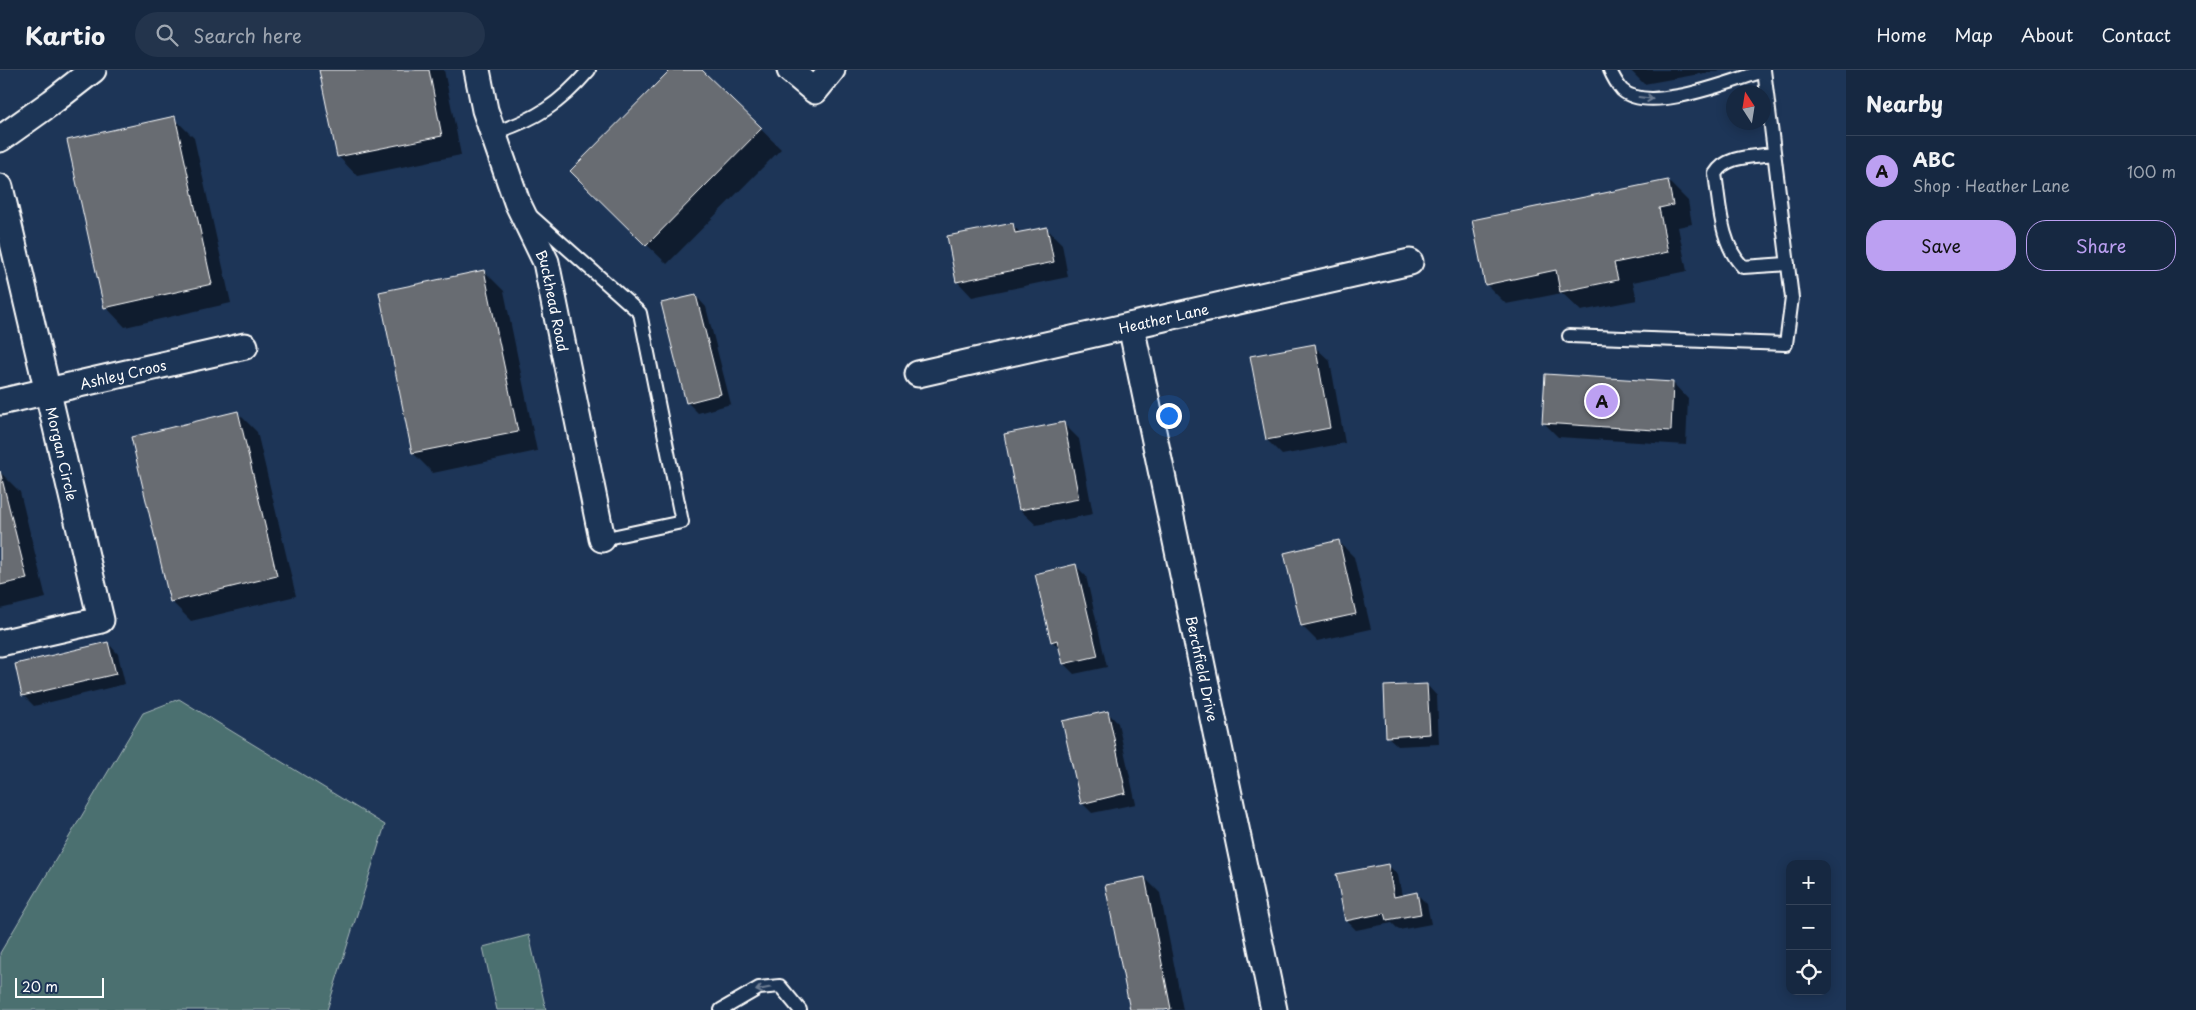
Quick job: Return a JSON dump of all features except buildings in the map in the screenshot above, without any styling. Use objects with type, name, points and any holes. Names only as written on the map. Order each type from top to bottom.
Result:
[{"type":"street","points":[[0,139],[93,70]]},
{"type":"street","name":"Buckhead Road","points":[[477,70],[485,110],[517,202],[546,262],[602,539]]},
{"type":"street","points":[[790,70],[815,91],[832,70]]},
{"type":"street","name":"Morgan Circle","points":[[0,187],[100,620],[0,643]]},
{"type":"street","name":"Heather Lane","points":[[918,374],[1410,262]]},
{"type":"street","name":"Berchfield Drive","points":[[1131,326],[1274,1010]]},
{"type":"street","name":"Ashley Croos","points":[[0,402],[245,346]]},
{"type":"lane","points":[[493,133],[524,123],[548,109],[589,70]]},
{"type":"lane","points":[[1569,336],[1786,344],[1792,298],[1764,70],[1666,98],[1651,99],[1632,95],[1623,90],[1610,70]]},
{"type":"lane","points":[[1773,154],[1732,159],[1719,167],[1715,174],[1727,242],[1732,256],[1743,266],[1788,264]]},
{"type":"lane","points":[[517,202],[640,313],[682,522],[602,539]]},
{"type":"lane","points":[[721,1010],[759,988],[780,986],[800,1010]]},
{"type":"green space","points":[[179,699],[385,825],[327,1010],[0,1010],[0,953],[143,713]]},
{"type":"green space","points":[[529,935],[546,1010],[497,1010],[483,947]]},
{"type":"place","name":"ABC","points":[[1602,401]]}]
